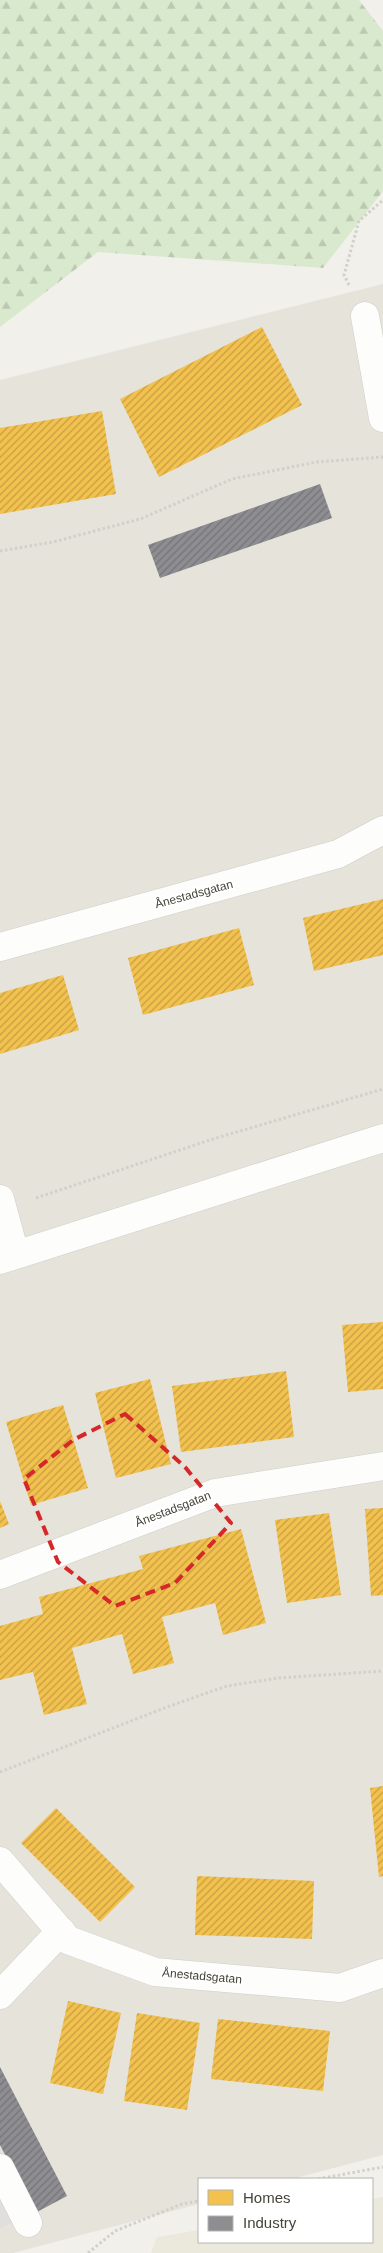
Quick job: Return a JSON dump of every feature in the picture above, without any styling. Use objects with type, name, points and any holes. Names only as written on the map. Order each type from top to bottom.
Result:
[{"type":"street","points":[[366,316],[383,418]]},
{"type":"street","name":"Ånestadsgatan","points":[[0,947],[338,854],[383,830]]},
{"type":"street","points":[[2,1204],[8,1257],[383,1138]]},
{"type":"street","name":"Ånestadsgatan","points":[[0,1574],[215,1493],[383,1466]]},
{"type":"street","name":"Ånestadsgatan","points":[[0,1861],[68,1940],[155,1972],[340,1988],[383,1973]]},
{"type":"street","points":[[0,1995],[61,1931]]},
{"type":"street","points":[[0,2168],[28,2223]]},
{"type":"path","points":[[366,316],[344,275],[359,221],[383,200]]},
{"type":"path","points":[[0,551],[53,542],[140,519],[232,479],[317,462],[383,457]]},
{"type":"path","points":[[2,1204],[383,1089]]},
{"type":"path","points":[[0,1772],[167,1707],[227,1686],[279,1678],[383,1671]]},
{"type":"path","points":[[323,2178],[383,2167]]},
{"type":"path","points":[[88,2253],[115,2231],[182,2204],[198,2201]]},
{"type":"highlighted area","points":[[125,1414],[185,1467],[231,1523],[175,1583],[115,1606],[58,1562],[24,1479],[73,1440]]},
{"type":"shaded area","points":[[383,284],[383,2155],[296,2178],[198,2178],[198,2204],[13,2253],[0,2253],[0,380]]},
{"type":"shaded area","points":[[0,2186],[18,2219],[0,2229]]},
{"type":"shaded area","points":[[383,2197],[383,2253],[151,2253],[157,2237],[198,2230],[198,2243],[373,2243],[373,2199]]},
{"type":"green space","points":[[0,0],[359,0],[383,31],[383,191],[323,268],[98,252],[0,327]]},
{"type":"building: Homes","points":[[262,327],[302,405],[159,477],[120,399]]},
{"type":"building: Homes","points":[[102,411],[116,494],[0,514],[0,428]]},
{"type":"building: Homes","points":[[383,899],[383,955],[314,971],[303,918]]},
{"type":"building: Homes","points":[[239,928],[254,985],[143,1015],[128,958]]},
{"type":"building: Homes","points":[[63,975],[79,1030],[0,1054],[0,993]]},
{"type":"building: Homes","points":[[383,1322],[383,1389],[348,1392],[342,1325]]},
{"type":"building: Homes","points":[[286,1371],[294,1437],[181,1452],[172,1386]]},
{"type":"building: Homes","points":[[150,1379],[171,1464],[116,1478],[95,1393]]},
{"type":"building: Homes","points":[[63,1405],[88,1488],[31,1505],[6,1422]]},
{"type":"building: Homes","points":[[0,1501],[9,1524],[0,1528]]},
{"type":"building: Homes","points":[[383,1508],[383,1595],[371,1596],[365,1509]]},
{"type":"building: Homes","points":[[329,1513],[341,1595],[287,1603],[275,1520]]},
{"type":"building: Homes","points":[[241,1529],[266,1623],[223,1635],[215,1603],[162,1617],[174,1663],[133,1674],[122,1634],[72,1648],[87,1704],[44,1715],[33,1672],[0,1680],[0,1626],[43,1614],[39,1597],[143,1569],[139,1556]]},
{"type":"building: Homes","points":[[383,1786],[383,1876],[379,1877],[370,1788]]},
{"type":"building: Homes","points":[[56,1808],[135,1887],[100,1922],[21,1843]]},
{"type":"building: Homes","points":[[197,1876],[314,1881],[312,1939],[195,1935]]},
{"type":"building: Homes","points":[[68,2001],[121,2013],[103,2094],[50,2083]]},
{"type":"building: Homes","points":[[137,2013],[200,2023],[187,2110],[124,2101]]},
{"type":"building: Homes","points":[[218,2019],[330,2031],[323,2091],[211,2079]]},
{"type":"building: Industry","points":[[320,484],[332,518],[160,578],[148,545]]},
{"type":"building: Industry","points":[[0,2067],[67,2196],[35,2213],[0,2145]]}]
